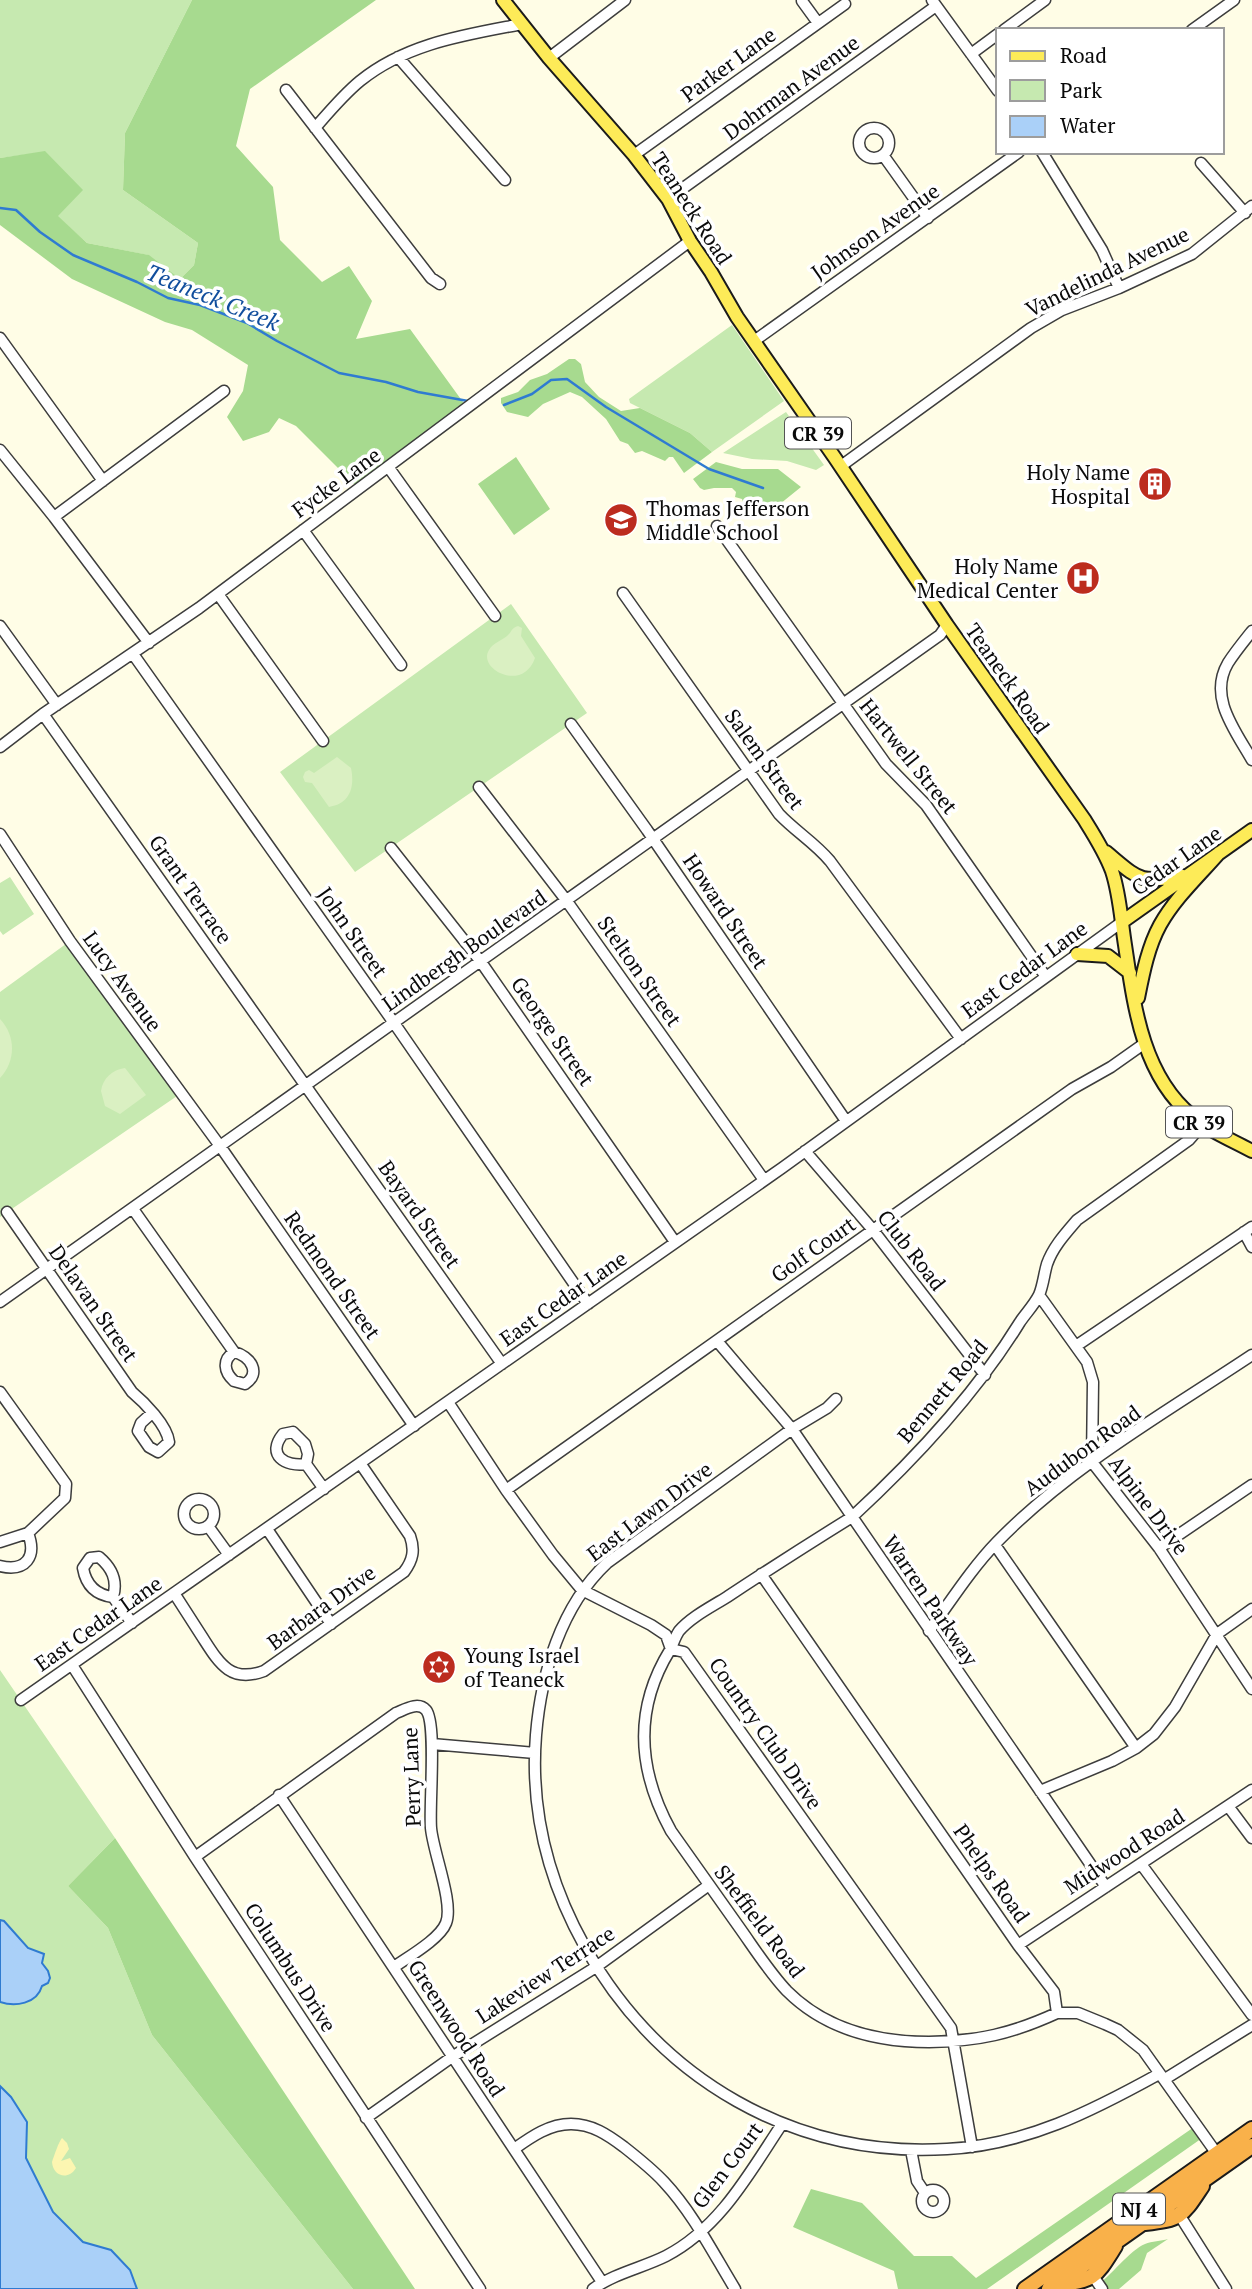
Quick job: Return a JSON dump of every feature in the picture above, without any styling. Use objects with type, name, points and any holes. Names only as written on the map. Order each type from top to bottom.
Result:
[{"type":"highway","name":"NJ 4","points":[[1025,2289],[1252,2129]]},
{"type":"highway","name":"NJ 4","points":[[1053,2286],[1252,2146]]},
{"type":"highway","points":[[1143,2223],[1180,2216],[1208,2177]]},
{"type":"highway","points":[[1053,2286],[1081,2282],[1098,2283],[1119,2240]]},
{"type":"main road","name":"Teaneck Road","points":[[503,0],[668,199],[754,341],[947,625],[1058,781],[1102,849],[1113,876],[1136,1005],[1153,1066],[1178,1103],[1203,1124],[1252,1151]]},
{"type":"main road","name":"Cedar Lane","points":[[1122,922],[1252,830]]},
{"type":"main road","points":[[1102,849],[1144,880],[1187,876]]},
{"type":"main road","points":[[1136,1005],[1149,950],[1162,922],[1219,853]]},
{"type":"main road","points":[[1077,954],[1108,957],[1130,973]]},
{"type":"street","points":[[549,58],[625,0]]},
{"type":"street","points":[[1007,28],[1045,0]]},
{"type":"street","points":[[1195,28],[1234,0]]},
{"type":"street","points":[[802,1],[818,23]]},
{"type":"street","points":[[934,3],[996,88]]},
{"type":"street","name":"Dohrman Avenue","points":[[668,199],[934,3]]},
{"type":"street","name":"Parker Lane","points":[[634,155],[845,4]]},
{"type":"street","points":[[315,128],[360,81],[398,57],[438,41],[522,24]]},
{"type":"street","points":[[971,54],[996,35]]},
{"type":"street","points":[[398,57],[505,180]]},
{"type":"street","points":[[286,90],[431,278],[440,284]]},
{"type":"street","name":"Johnson Avenue","points":[[754,341],[1016,154]]},
{"type":"street","points":[[1043,154],[1102,250],[1119,288]]},
{"type":"street","points":[[883,155],[928,218]]},
{"type":"street","points":[[1201,163],[1248,209]]},
{"type":"street","name":"Vandelinda Avenue","points":[[841,466],[1031,328],[1062,310],[1119,288],[1192,254],[1248,209]]},
{"type":"street","name":"Fycke Lane","points":[[0,747],[43,714],[218,594],[691,241]]},
{"type":"street","points":[[0,338],[103,481]]},
{"type":"street","points":[[54,517],[224,391]]},
{"type":"street","points":[[0,450],[149,643]]},
{"type":"street","points":[[389,467],[495,616]]},
{"type":"street","name":"Hartwell Street","points":[[717,526],[886,764],[926,805],[1046,977]]},
{"type":"street","points":[[303,530],[401,665]]},
{"type":"street","name":"Salem Street","points":[[622,593],[779,814],[830,861],[961,1039]]},
{"type":"street","points":[[218,594],[323,741]]},
{"type":"street","name":"Lindbergh Boulevard","points":[[0,1302],[940,635],[947,625]]},
{"type":"street","points":[[0,626],[57,705]]},
{"type":"street","points":[[1252,631],[1229,662],[1221,681],[1220,693],[1226,715],[1252,760]]},
{"type":"street","name":"John Street","points":[[133,654],[394,1023],[588,1304]]},
{"type":"street","name":"Grant Terrace","points":[[43,714],[307,1085]]},
{"type":"street","name":"Howard Street","points":[[570,724],[653,839],[846,1121]]},
{"type":"street","name":"Stelton Street","points":[[479,787],[566,900],[764,1181]]},
{"type":"street","name":"Lucy Avenue","points":[[0,834],[70,941],[220,1146]]},
{"type":"street","name":"George Street","points":[[391,848],[481,961],[675,1242]]},
{"type":"street","name":"East Cedar Lane","points":[[21,1700],[764,1181],[1122,922]]},
{"type":"street","name":"Golf Court","points":[[506,1490],[1072,1089],[1111,1067],[1145,1043]]},
{"type":"street","name":"Bayard Street","points":[[307,1085],[502,1364]]},
{"type":"street","name":"Bennett Road","points":[[671,1649],[678,1632],[690,1622],[852,1517],[936,1433],[985,1375],[1039,1295],[1056,1245],[1077,1220],[1189,1140],[1203,1124]]},
{"type":"street","name":"Redmond Street","points":[[220,1146],[414,1426]]},
{"type":"street","name":"Club Road","points":[[805,1151],[873,1230],[985,1375]]},
{"type":"street","points":[[133,1209],[234,1352]]},
{"type":"street","name":"Delavan Street","points":[[7,1212],[134,1394],[143,1399],[152,1413]]},
{"type":"street","points":[[1076,1346],[1248,1229],[1252,1247]]},
{"type":"street","name":"Alpine Drive","points":[[1039,1295],[1087,1362],[1093,1382],[1092,1462],[1159,1548],[1252,1689]]},
{"type":"street","name":"Warren Parkway","points":[[717,1341],[792,1429],[1106,1887]]},
{"type":"street","name":"Audubon Road","points":[[929,1631],[995,1545],[1074,1474],[1252,1354]]},
{"type":"street","points":[[0,1392],[66,1484],[65,1498],[28,1533],[0,1542]]},
{"type":"street","name":"East Lawn Drive","points":[[836,1399],[607,1563],[582,1590],[568,1616],[548,1668],[537,1722],[535,1753],[538,1814],[552,1874],[573,1926],[596,1967],[629,2013],[674,2059],[713,2088],[782,2124],[855,2144],[911,2150],[972,2147],[1014,2139],[1065,2123],[1162,2076],[1252,2025]]},
{"type":"street","name":"Country Club Drive","points":[[448,1402],[506,1490],[582,1590],[651,1625],[666,1635],[671,1649],[684,1652],[951,2028],[972,2147]]},
{"type":"street","name":"Barbara Drive","points":[[174,1593],[216,1659],[229,1671],[247,1676],[264,1671],[404,1572],[412,1559],[410,1536],[360,1463]]},
{"type":"street","points":[[306,1464],[324,1489]]},
{"type":"street","points":[[1159,1548],[1252,1485]]},
{"type":"street","points":[[208,1526],[229,1555]]},
{"type":"street","points":[[267,1529],[331,1624]]},
{"type":"street","points":[[0,1566],[23,1564],[29,1560],[32,1547],[28,1533]]},
{"type":"street","points":[[995,1545],[1136,1748]]},
{"type":"street","name":"Phelps Road","points":[[761,1574],[1018,1945],[1054,1992],[1057,2013]]},
{"type":"street","points":[[113,1597],[132,1623]]},
{"type":"street","points":[[1040,1791],[1084,1774],[1136,1748],[1154,1734],[1167,1720],[1217,1634],[1252,1609]]},
{"type":"street","name":"Sheffield Road","points":[[671,1649],[654,1676],[646,1708],[644,1740],[647,1772],[653,1793],[671,1831],[709,1885],[774,1976],[805,2006],[841,2028],[897,2042],[990,2038],[1057,2013]]},
{"type":"street","name":"Columbus Drive","points":[[72,1665],[195,1857],[480,2289]]},
{"type":"street","name":"Perry Lane","points":[[195,1857],[396,1713],[416,1706],[426,1711],[432,1744],[431,1828],[447,1899],[448,1919],[439,1933],[394,1967]]},
{"type":"street","points":[[432,1744],[535,1753]]},
{"type":"street","name":"Midwood Road","points":[[1018,1945],[1252,1790]]},
{"type":"street","name":"Greenwood Road","points":[[279,1795],[602,2282]]},
{"type":"street","points":[[1228,1806],[1252,1838]]},
{"type":"street","points":[[1141,1864],[1252,2015]]},
{"type":"street","name":"Lakeview Terrace","points":[[366,2118],[452,2057],[596,1967],[709,1885]]},
{"type":"street","points":[[1057,2013],[1078,2013],[1118,2031],[1143,2050],[1217,2154]]},
{"type":"street","points":[[513,2149],[536,2134],[571,2124],[597,2129],[608,2135],[649,2167],[681,2203],[735,2289]]},
{"type":"street","name":"Glen Court","points":[[593,2289],[602,2282],[666,2256],[699,2232],[733,2198],[782,2124]]},
{"type":"street","points":[[911,2150],[917,2181],[925,2193]]},
{"type":"street","points":[[1180,2216],[1226,2289]]},
{"type":"green space","points":[[0,0],[192,0],[125,133],[123,190],[198,243],[194,265],[179,280],[148,255],[87,243],[57,216],[82,190],[45,152],[0,158]]},
{"type":"green space","points":[[192,0],[376,0],[250,89],[236,146],[273,187],[280,240],[322,282],[349,266],[372,301],[356,339],[410,329],[468,409],[359,489],[296,426],[279,418],[269,432],[243,441],[227,417],[243,391],[248,365],[192,330],[165,322],[72,279],[0,225],[0,158],[45,151],[83,190],[58,216],[87,243],[149,255],[180,279],[194,265],[198,243],[123,190],[125,133]]},
{"type":"green space","points":[[732,325],[784,401],[712,452],[690,433],[630,403],[629,399]]},
{"type":"green space","points":[[569,359],[575,359],[581,364],[585,382],[599,397],[621,411],[640,408],[690,433],[712,452],[684,473],[673,457],[665,461],[642,451],[635,453],[628,444],[620,441],[606,419],[582,397],[570,392],[543,404],[528,417],[507,412],[501,398],[518,392],[530,380],[547,374]]},
{"type":"green space","points":[[786,412],[824,465],[816,470],[787,461],[752,459],[723,453]]},
{"type":"green space","points":[[516,457],[550,509],[514,535],[478,484]]},
{"type":"green space","points":[[716,462],[742,469],[778,469],[801,487],[775,508],[745,508],[742,499],[735,497],[736,492],[732,488],[704,490],[693,479]]},
{"type":"green space","points":[[511,604],[587,713],[355,872],[280,772]]},
{"type":"green space","points":[[518,626],[522,628],[521,636],[535,658],[529,668],[512,676],[495,670],[487,657],[495,644]]},
{"type":"green space","points":[[337,757],[351,768],[352,782],[346,798],[329,807],[312,783],[305,782],[303,777],[305,772],[309,770],[314,773]]},
{"type":"green space","points":[[10,877],[34,914],[3,935],[0,931],[0,883]]},
{"type":"green space","points":[[70,941],[180,1094],[0,1217],[0,992]]},
{"type":"green space","points":[[0,1019],[9,1033],[12,1048],[9,1064],[0,1078]]},
{"type":"green space","points":[[125,1068],[146,1095],[120,1114],[105,1106],[101,1091],[109,1075]]},
{"type":"green space","points":[[0,1670],[115,1838],[68,1886],[108,1928],[152,2035],[353,2289],[137,2289],[130,2270],[111,2250],[83,2242],[53,2212],[26,2158],[27,2122],[11,2097],[0,2086],[0,2002],[10,2005],[48,1983],[50,1978],[42,1963],[0,1920]]},
{"type":"green space","points":[[115,1838],[415,2289],[353,2289],[152,2035],[108,1928],[68,1886]]},
{"type":"green space","points":[[1197,2125],[1205,2136],[987,2289],[898,2289],[894,2271],[793,2227],[811,2189],[862,2203],[914,2256],[952,2256],[976,2278]]},
{"type":"green space","points":[[1168,2239],[1147,2253],[1141,2270],[1119,2289],[1093,2289],[1139,2247]]},
{"type":"sand","points":[[62,2138],[69,2149],[61,2161],[70,2158],[76,2168],[65,2176],[55,2171],[52,2162]]},
{"type":"water","points":[[0,1920],[4,1921],[28,1948],[44,1954],[42,1963],[50,1978],[35,1997],[25,2003],[0,2002]]},
{"type":"water","points":[[0,2086],[11,2097],[27,2122],[26,2158],[53,2212],[83,2242],[111,2250],[130,2270],[137,2289],[0,2289]]},
{"type":"waterway","name":"Teaneck Creek","points":[[0,208],[16,210],[40,232],[73,255],[168,298],[200,305],[247,323],[339,373],[468,401]]},
{"type":"waterway","name":"Teaneck Creek","points":[[504,405],[532,394],[551,380],[567,379],[606,407],[709,469],[763,488]]},
{"type":"place","name":"Holy Name Hospital","points":[[1155,484]]},
{"type":"place","name":"Thomas Jefferson Middle School","points":[[621,520]]},
{"type":"place","name":"Holy Name Medical Center","points":[[1083,578]]},
{"type":"place","name":"Young Israel of Teaneck","points":[[439,1667]]}]
